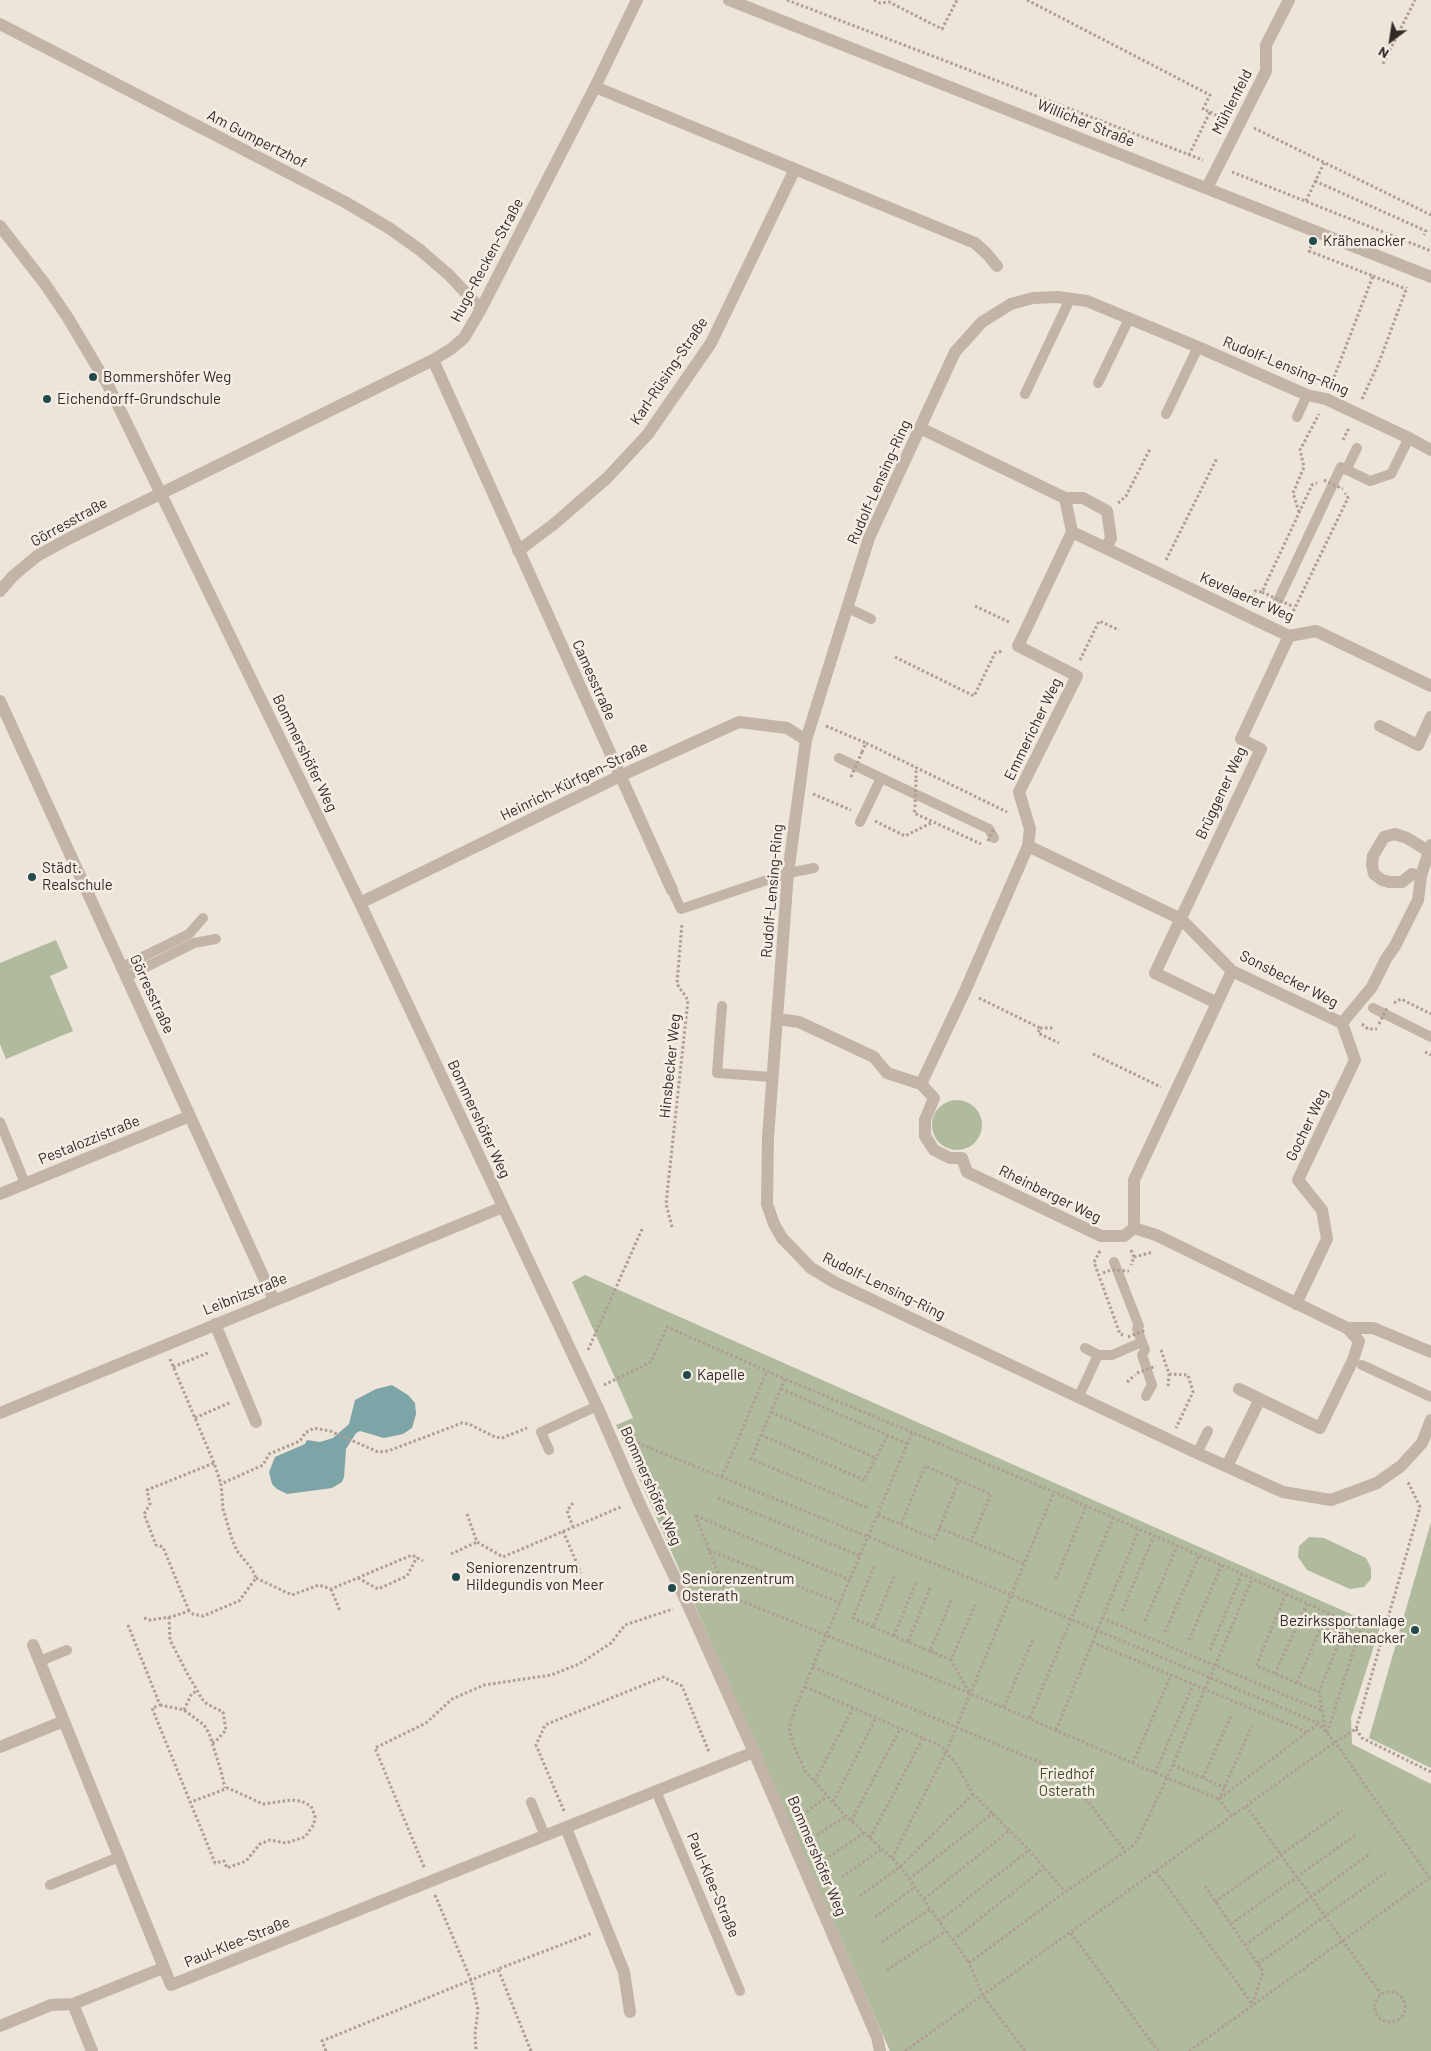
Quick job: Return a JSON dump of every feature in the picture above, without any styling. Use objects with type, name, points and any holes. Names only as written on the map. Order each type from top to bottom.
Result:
[{"type":"street","name":"Hugo-Recken-Straße","points":[[160,492],[433,360],[464,338],[595,87],[637,0]]},
{"type":"street","name":"Willicher Straße","points":[[729,0],[1431,277]]},
{"type":"street","name":"Mühlenfeld","points":[[1207,188],[1266,71],[1266,45],[1289,0]]},
{"type":"street","name":"Am Gumpertzhof","points":[[0,24],[345,202],[420,250],[449,275],[481,308]]},
{"type":"street","points":[[595,87],[974,243],[988,254],[997,266]]},
{"type":"street","name":"Karl-Rüsing-Straße","points":[[518,551],[554,524],[607,478],[648,434],[711,343],[784,204],[795,169]]},
{"type":"street","name":"Bommershöfer Weg","points":[[0,226],[45,284],[88,350],[113,394],[360,904],[590,1391],[638,1500],[687,1603],[754,1752],[877,2037],[880,2051]]},
{"type":"street","name":"Rudolf-Lensing-Ring","points":[[1431,450],[1326,399],[1307,396],[1198,347],[1087,301],[1056,296],[1033,298],[1011,304],[982,322],[955,352],[869,538],[806,740],[788,873],[768,1137],[767,1204],[774,1224],[782,1238],[811,1268],[834,1282],[1284,1492],[1331,1500],[1378,1483],[1401,1466],[1422,1443],[1431,1420]]},
{"type":"street","name":"Camesstraße","points":[[433,360],[672,890]]},
{"type":"street","points":[[920,428],[1065,498],[1083,498],[1108,511],[1111,538],[1106,548]]},
{"type":"street","name":"Görresstraße","points":[[0,591],[13,576],[37,556],[160,492]]},
{"type":"street","points":[[1018,646],[1072,532],[1065,498]]},
{"type":"street","name":"Kevelaerer Weg","points":[[1072,532],[1289,636],[1316,631],[1431,686]]},
{"type":"street","name":"Brüggener Weg","points":[[1181,919],[1261,749],[1241,739],[1289,636]]},
{"type":"street","name":"Emmericher Weg","points":[[921,1084],[965,991],[1028,846],[1030,829],[1019,792],[1077,676],[1018,646]]},
{"type":"street","name":"Görresstraße","points":[[0,701],[274,1300]]},
{"type":"street","points":[[1380,726],[1418,745],[1431,716]]},
{"type":"street","name":"Heinrich-Kürfgen-Straße","points":[[360,904],[620,776],[739,722],[787,728],[806,740]]},
{"type":"street","points":[[1342,1023],[1363,1010],[1386,959],[1395,946],[1418,900],[1421,876],[1429,848],[1395,834],[1384,837],[1373,856],[1374,874],[1382,880],[1389,882],[1402,882],[1412,874],[1421,876]]},
{"type":"street","name":"Sonsbecker Weg","points":[[1028,846],[1181,919],[1232,972],[1342,1023]]},
{"type":"street","points":[[1181,919],[1155,972],[1217,1003]]},
{"type":"street","points":[[1232,972],[1134,1180],[1134,1228],[1156,1235],[1347,1328],[1359,1341],[1353,1360],[1320,1428],[1239,1389]]},
{"type":"street","points":[[778,1019],[799,1022],[874,1057],[887,1074],[921,1084]]},
{"type":"street","name":"Gocher Weg","points":[[1296,1304],[1327,1239],[1322,1210],[1298,1180],[1355,1060],[1342,1023]]},
{"type":"street","name":"Rheinberger Weg","points":[[921,1084],[934,1098],[925,1120],[925,1136],[934,1150],[950,1158],[962,1158],[967,1172],[1101,1236],[1124,1236],[1134,1228]]},
{"type":"street","name":"Pestalozzistraße","points":[[0,1194],[190,1116]]},
{"type":"street","name":"Leibnizstraße","points":[[0,1413],[503,1206]]},
{"type":"street","points":[[215,1324],[256,1422]]},
{"type":"street","points":[[1347,1328],[1373,1328],[1431,1352]]},
{"type":"street","points":[[1227,1466],[1260,1400]]},
{"type":"street","name":"Paul-Klee-Straße","points":[[33,1645],[171,1985],[754,1752]]},
{"type":"street","points":[[0,1746],[64,1721]]},
{"type":"street","points":[[568,1827],[624,1972],[630,2012]]},
{"type":"street","points":[[0,2025],[51,2005],[73,2004],[163,1968]]},
{"type":"street","points":[[73,2004],[92,2051]]},
{"type":"lane","points":[[1025,394],[1070,299]]},
{"type":"lane","points":[[1098,383],[1129,318]]},
{"type":"lane","points":[[1166,414],[1198,347]]},
{"type":"lane","points":[[1296,417],[1307,396]]},
{"type":"lane","points":[[1275,607],[1342,467],[1370,481],[1392,477],[1409,438]]},
{"type":"lane","points":[[1346,470],[1357,448]]},
{"type":"lane","points":[[848,608],[871,619]]},
{"type":"lane","points":[[839,758],[989,829],[992,836]]},
{"type":"lane","points":[[860,822],[881,778]]},
{"type":"lane","points":[[681,909],[788,873],[814,868]]},
{"type":"lane","name":"Camesstraße","points":[[672,890],[681,909]]},
{"type":"lane","points":[[124,972],[189,934],[203,918]]},
{"type":"lane","points":[[124,972],[194,943],[216,939]]},
{"type":"lane","points":[[722,1006],[717,1073],[772,1077]]},
{"type":"lane","points":[[1363,1010],[1431,1037]]},
{"type":"lane","points":[[0,1122],[26,1183]]},
{"type":"lane","points":[[1114,1262],[1139,1326],[1137,1329],[1145,1350],[1142,1355],[1152,1385],[1146,1396]]},
{"type":"lane","points":[[1085,1348],[1098,1355],[1112,1355],[1142,1342]]},
{"type":"lane","points":[[1078,1396],[1098,1355]]},
{"type":"lane","points":[[1362,1364],[1431,1398]]},
{"type":"lane","points":[[549,1450],[541,1432],[597,1406]]},
{"type":"lane","points":[[1197,1453],[1208,1431]]},
{"type":"lane","points":[[40,1661],[67,1650]]},
{"type":"lane","name":"Paul-Klee-Straße","points":[[656,1791],[740,1991]]},
{"type":"lane","points":[[531,1802],[545,1836]]},
{"type":"lane","points":[[50,1885],[119,1857]]},
{"type":"path","points":[[787,0],[1218,166],[1431,251]]},
{"type":"path","points":[[874,0],[880,3],[889,2],[942,29],[957,0]]},
{"type":"path","points":[[1027,0],[1210,95],[1203,109],[1210,112],[1189,155]]},
{"type":"path","points":[[1035,4],[1037,0]]},
{"type":"path","points":[[1383,64],[1415,0]]},
{"type":"path","points":[[1241,121],[1431,215]]},
{"type":"path","points":[[1306,201],[1324,163]]},
{"type":"path","points":[[1315,182],[1425,233],[1431,233]]},
{"type":"path","points":[[1313,242],[1309,251],[1406,288],[1380,360],[1356,413]]},
{"type":"path","points":[[1299,512],[1292,493],[1304,467],[1300,450],[1326,399],[1373,276]]},
{"type":"path","points":[[1343,440],[1347,431]]},
{"type":"path","points":[[1108,511],[1126,496],[1150,449]]},
{"type":"path","points":[[1159,574],[1216,458]]},
{"type":"path","points":[[1290,621],[1289,618],[1294,607],[1348,498],[1343,489],[1324,480]]},
{"type":"path","points":[[1262,592],[1294,607]]},
{"type":"path","points":[[975,606],[1025,630]]},
{"type":"path","points":[[1073,674],[1099,621],[1119,630]]},
{"type":"path","points":[[894,657],[974,696],[995,653],[1018,646]]},
{"type":"path","points":[[830,727],[1003,810],[1027,819]]},
{"type":"path","points":[[851,777],[866,743]]},
{"type":"path","points":[[916,767],[914,813],[985,846],[992,836]]},
{"type":"path","name":"Hinsbecker Weg","points":[[672,1228],[666,1204],[688,1000],[677,984],[682,922],[681,909]]},
{"type":"path","points":[[965,991],[1040,1028],[1054,1028]]},
{"type":"path","points":[[1379,1024],[1389,1005],[1401,999],[1431,1014]]},
{"type":"path","points":[[1040,1028],[1038,1032],[1059,1043]]},
{"type":"path","points":[[1093,1054],[1175,1094]]},
{"type":"path","points":[[579,1369],[644,1227]]},
{"type":"path","points":[[1130,1249],[1134,1258]]},
{"type":"path","points":[[1104,1273],[1111,1270],[1129,1271]]},
{"type":"path","points":[[590,1391],[651,1362],[667,1327],[785,1379],[1054,1492],[1252,1578],[1361,1628],[1327,1733]]},
{"type":"path","points":[[1128,1337],[1146,1330]]},
{"type":"path","points":[[164,1344],[214,1463],[221,1484],[224,1509],[232,1539],[237,1551],[252,1569],[256,1578],[292,1595],[319,1585],[331,1589],[412,1554],[423,1560]]},
{"type":"path","points":[[173,1367],[224,1346]]},
{"type":"path","points":[[1137,1373],[1156,1366]]},
{"type":"path","points":[[722,1477],[767,1371]]},
{"type":"path","points":[[1169,1374],[1188,1374],[1193,1392],[1170,1440]]},
{"type":"path","points":[[785,1379],[751,1459],[868,1508]]},
{"type":"path","points":[[781,1389],[908,1444]]},
{"type":"path","points":[[195,1418],[245,1396]]},
{"type":"path","points":[[771,1412],[876,1458]]},
{"type":"path","points":[[221,1484],[262,1465],[269,1454],[300,1440],[305,1433],[314,1428],[330,1431],[378,1452],[388,1451],[462,1424],[469,1424],[495,1437],[502,1438],[529,1427],[541,1432]]},
{"type":"path","points":[[912,1433],[796,1706],[789,1728],[793,1744],[805,1771],[846,1816],[900,1867],[969,1963],[983,1996],[1025,2051]]},
{"type":"path","points":[[761,1435],[864,1480],[888,1435]]},
{"type":"path","points":[[614,1444],[629,1439],[1210,1676],[1318,1723],[1335,1742],[1431,1879],[1189,2051]]},
{"type":"path","points":[[214,1463],[146,1490],[150,1504],[144,1514],[156,1544],[163,1547],[189,1611],[193,1614],[203,1616],[239,1601],[256,1578]]},
{"type":"path","points":[[901,1524],[925,1466],[991,1494],[971,1542]]},
{"type":"path","points":[[905,2051],[1335,1742],[1356,1729],[1420,1507],[1401,1466]]},
{"type":"path","points":[[878,1515],[935,1539],[959,1480]]},
{"type":"path","points":[[892,1858],[946,1752],[1054,1492]]},
{"type":"path","points":[[718,1498],[861,1556]]},
{"type":"path","points":[[467,1514],[477,1542],[503,1557],[638,1500]]},
{"type":"path","points":[[573,1504],[567,1511],[573,1527]]},
{"type":"path","points":[[1056,1579],[1086,1506]]},
{"type":"path","points":[[850,1580],[695,1516],[728,1595],[1004,1707],[1219,1799],[1232,1816]]},
{"type":"path","points":[[1030,1718],[1113,1518]]},
{"type":"path","points":[[939,1528],[1024,1564]]},
{"type":"path","points":[[1056,1730],[1138,1530]]},
{"type":"path","points":[[563,1531],[581,1573]]},
{"type":"path","points":[[1122,1611],[1154,1536]]},
{"type":"path","points":[[451,1554],[477,1542]]},
{"type":"path","points":[[1144,1621],[1177,1546]]},
{"type":"path","points":[[709,1550],[840,1603]]},
{"type":"path","points":[[1165,1632],[1199,1556]]},
{"type":"path","points":[[357,1577],[378,1588],[407,1576],[417,1557]]},
{"type":"path","points":[[875,1564],[853,1618],[951,1660],[969,1693]]},
{"type":"path","points":[[1189,1640],[1222,1566]]},
{"type":"path","points":[[873,1627],[895,1574]]},
{"type":"path","points":[[1210,1650],[1242,1574]]},
{"type":"path","points":[[969,1963],[1137,1841],[1173,1765],[1252,1578]]},
{"type":"path","points":[[894,1636],[916,1582]]},
{"type":"path","points":[[908,1642],[930,1588]]},
{"type":"path","points":[[331,1589],[340,1611]]},
{"type":"path","points":[[1286,1594],[1256,1666],[1319,1692]]},
{"type":"path","points":[[934,1653],[930,1651],[952,1598]]},
{"type":"path","points":[[476,2051],[475,2034],[478,2010],[471,1980],[375,1748],[426,1723],[452,1699],[484,1685],[551,1675],[579,1664],[611,1642],[625,1625],[653,1617],[687,1603]]},
{"type":"path","points":[[1275,1674],[1307,1604]]},
{"type":"path","points":[[951,1660],[975,1605]]},
{"type":"path","points":[[144,1618],[150,1620],[189,1611]]},
{"type":"path","points":[[1297,1684],[1327,1613]]},
{"type":"path","points":[[169,1617],[170,1640],[198,1691],[207,1704],[223,1712],[226,1730],[212,1743]]},
{"type":"path","points":[[1102,1618],[1323,1711]]},
{"type":"path","points":[[1327,1733],[1319,1692],[1347,1622]]},
{"type":"path","points":[[128,1625],[160,1705]]},
{"type":"path","points":[[1004,1707],[1033,1639]]},
{"type":"path","points":[[1092,1642],[1307,1732]]},
{"type":"path","points":[[813,1667],[1039,1762],[1062,1776],[1081,1792],[1125,1851]]},
{"type":"path","points":[[1133,1763],[1171,1675]]},
{"type":"path","points":[[568,1827],[536,1745],[545,1725],[663,1678],[682,1686],[715,1767]]},
{"type":"path","points":[[1155,1773],[1193,1685]]},
{"type":"path","points":[[805,1687],[941,1746],[958,1764],[973,1794],[1029,1850],[1065,1892]]},
{"type":"path","points":[[184,1710],[192,1693],[198,1691]]},
{"type":"path","points":[[191,1802],[225,1788],[263,1804],[291,1800],[301,1801],[311,1806],[315,1816],[314,1824],[305,1837],[286,1842],[270,1840],[260,1844],[246,1861],[227,1868],[224,1861],[215,1863],[152,1708],[160,1705],[184,1710],[204,1725],[212,1743],[225,1788]]},
{"type":"path","points":[[814,1781],[853,1708]]},
{"type":"path","points":[[1203,1778],[1232,1716]]},
{"type":"path","points":[[833,1802],[876,1718]]},
{"type":"path","points":[[1219,1799],[1318,1723]]},
{"type":"path","points":[[1219,1799],[1252,1726]]},
{"type":"path","points":[[851,1821],[900,1728]]},
{"type":"path","points":[[1356,1729],[1362,1738],[1431,1772]]},
{"type":"path","points":[[870,1838],[923,1738]]},
{"type":"path","points":[[1173,1765],[1225,1788]]},
{"type":"path","points":[[860,1896],[900,1867],[973,1794]]},
{"type":"path","points":[[803,1815],[827,1796]]},
{"type":"path","points":[[1246,1806],[1381,1994]]},
{"type":"path","points":[[1215,1902],[1342,1811]]},
{"type":"path","points":[[909,1879],[993,1812]]},
{"type":"path","points":[[817,1835],[846,1816]]},
{"type":"path","points":[[924,1899],[1010,1830]]},
{"type":"path","points":[[829,1857],[864,1833]]},
{"type":"path","points":[[1231,1924],[1356,1834]]},
{"type":"path","points":[[842,1877],[882,1849]]},
{"type":"path","points":[[939,1921],[1029,1850]]},
{"type":"path","points":[[1245,1945],[1372,1853]]},
{"type":"path","points":[[953,1940],[1044,1868]]},
{"type":"path","points":[[1156,1871],[1253,2005]]},
{"type":"path","points":[[1258,1964],[1385,1873]]},
{"type":"path","points":[[1205,1886],[1263,1972],[1253,2005]]},
{"type":"path","points":[[875,1917],[915,1887]]},
{"type":"path","points":[[882,1942],[930,1909]]},
{"type":"path","points":[[326,2051],[322,2041],[606,1927]]},
{"type":"path","points":[[887,1970],[946,1930]]},
{"type":"path","points":[[1071,1932],[1158,2051]]},
{"type":"path","points":[[498,1969],[531,2051]]},
{"type":"path","points":[[1388,1991],[1396,1992],[1402,1997],[1405,2004],[1404,2012],[1400,2018],[1393,2022],[1384,2021],[1378,2016],[1374,2008],[1376,2000],[1381,1994],[1388,1991]]},
{"type":"green space","points":[[56,940],[68,968],[50,976],[73,1031],[6,1059],[0,1044],[0,963]]},
{"type":"green space","points":[[957,1100],[966,1102],[977,1111],[982,1125],[980,1134],[971,1145],[957,1150],[948,1148],[937,1139],[932,1125],[934,1116],[943,1105]]},
{"type":"green space","name":"Friedhof Osterath","points":[[585,1275],[1380,1627],[1351,1718],[1352,1744],[1431,1784],[1431,2051],[890,2051],[616,1425],[633,1418],[572,1282]]},
{"type":"green space","name":"Bezirkssportanlage Krähenacker","points":[[1431,1522],[1431,1768],[1369,1738]]},
{"type":"green space","points":[[1309,1537],[1324,1538],[1366,1558],[1371,1568],[1371,1579],[1364,1587],[1350,1589],[1307,1570],[1298,1557],[1299,1546]]},
{"type":"water","points":[[392,1385],[408,1395],[415,1403],[416,1414],[412,1428],[403,1434],[384,1438],[360,1431],[356,1433],[346,1449],[342,1482],[332,1488],[287,1494],[272,1484],[269,1472],[275,1457],[305,1444],[307,1440],[320,1442],[333,1438],[349,1424],[355,1400],[376,1389]]},
{"type":"place","name":"Krähenacker","points":[[1313,241]]},
{"type":"place","name":"Bommershöfer Weg","points":[[93,377]]},
{"type":"place","name":"Eichendorff-Grundschule","points":[[47,399]]},
{"type":"place","name":"Städt. Realschule","points":[[32,877]]},
{"type":"place","name":"Kapelle","points":[[687,1375]]},
{"type":"place","name":"Seniorenzentrum Hildegundis von Meer","points":[[456,1577]]},
{"type":"place","name":"Seniorenzentrum Osterath","points":[[672,1588]]},
{"type":"place","name":"Bezirkssportanlage Krähenacker","points":[[1415,1630]]}]
